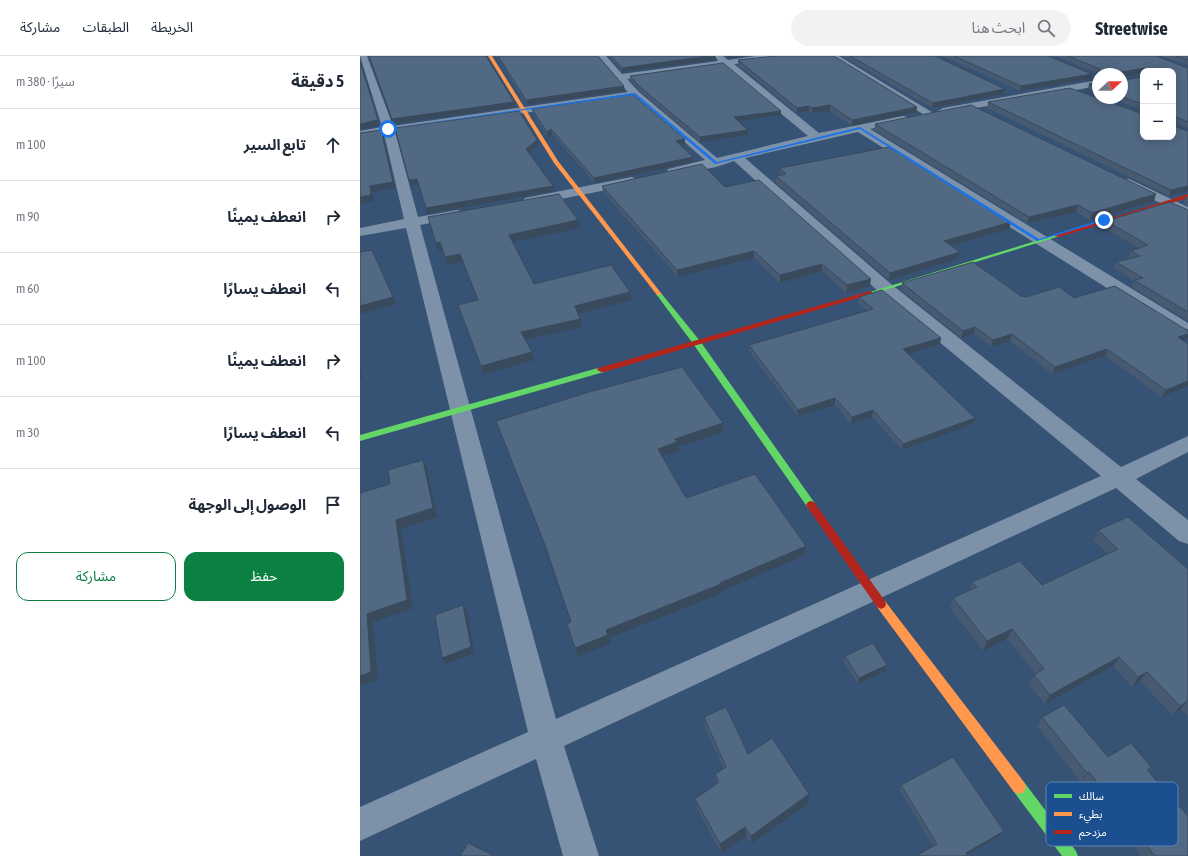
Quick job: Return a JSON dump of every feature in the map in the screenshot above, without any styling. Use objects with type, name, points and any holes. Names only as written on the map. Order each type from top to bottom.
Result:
[{"type":"street","points":[[363,56],[388,129],[411,223],[546,740],[582,856]]},
{"type":"street","points":[[490,56],[556,162],[697,343],[871,591],[1046,823]]},
{"type":"street","points":[[601,56],[618,77],[635,94],[716,163]]},
{"type":"street","points":[[618,77],[722,59],[777,56]]},
{"type":"street","points":[[833,56],[930,114]]},
{"type":"street","points":[[722,59],[817,137]]},
{"type":"street","points":[[663,174],[738,158],[817,137],[1019,96],[1070,88],[1092,80]]},
{"type":"street","points":[[1070,88],[1092,96]]},
{"type":"street","points":[[1005,90],[1019,96]]},
{"type":"street","points":[[360,134],[523,109],[635,94]]},
{"type":"street","points":[[972,106],[993,116]]},
{"type":"street","points":[[860,128],[1188,331]]},
{"type":"street","points":[[738,158],[885,288],[1120,477],[1188,534]]},
{"type":"street","points":[[1118,178],[1188,212]]},
{"type":"street","points":[[519,203],[641,179]]},
{"type":"street","points":[[360,438],[460,408],[697,343],[885,288],[1188,196]]},
{"type":"street","points":[[360,232],[473,211]]},
{"type":"street","points":[[360,824],[1120,477],[1188,443]]},
{"type":"street","points":[[1063,846],[1071,856]]},
{"type":"building","points":[[369,56],[486,56],[514,102],[392,119]]},
{"type":"building","points":[[498,56],[598,56],[624,86],[526,100]]},
{"type":"building","points":[[611,56],[709,56],[622,68]]},
{"type":"building","points":[[776,56],[834,56],[917,107],[852,120],[830,105],[812,108],[809,106],[797,108],[738,60]]},
{"type":"building","points":[[850,56],[935,56],[1005,89],[933,103]]},
{"type":"building","points":[[954,56],[1048,56],[1092,74],[1021,86]]},
{"type":"building","points":[[1068,56],[1156,56],[1188,68],[1188,122],[1176,117],[1176,68],[1140,68],[1128,71],[1128,68],[1098,68]]},
{"type":"building","points":[[1176,56],[1188,56],[1188,60]]},
{"type":"building","points":[[360,62],[378,120],[360,124]]},
{"type":"building","points":[[723,63],[781,111],[734,117],[748,130],[700,137],[640,87],[630,76]]},
{"type":"building","points":[[1140,77],[1140,103],[1128,99],[1128,79]]},
{"type":"building","points":[[1070,88],[1092,96],[1092,104],[1115,104],[1140,113],[1140,140],[1176,140],[1176,127],[1188,131],[1188,186],[1171,190],[988,102]]},
{"type":"building","points":[[632,94],[685,139],[676,141],[693,157],[594,178],[551,129],[547,132],[532,109]]},
{"type":"building","points":[[971,105],[1156,194],[1092,213],[1078,205],[1029,217],[875,124]]},
{"type":"building","points":[[519,111],[537,140],[526,149],[553,186],[426,208],[417,179],[409,180],[395,128]]},
{"type":"building","points":[[381,130],[393,182],[370,186],[371,195],[360,197],[360,133]]},
{"type":"building","points":[[889,147],[1011,222],[944,241],[960,252],[890,273],[776,176],[786,174],[780,168]]},
{"type":"building","points":[[702,164],[725,187],[759,180],[871,279],[847,285],[822,264],[780,275],[754,251],[677,270],[602,186]]},
{"type":"building","points":[[559,194],[578,220],[509,235],[534,284],[611,265],[630,292],[575,306],[580,319],[521,332],[532,352],[481,366],[458,305],[478,300],[460,254],[445,257],[440,242],[436,243],[428,217]]},
{"type":"building","points":[[1170,202],[1188,210],[1188,312],[1134,280],[1143,278],[1116,262],[1140,256],[1131,251],[1148,245],[1106,221]]},
{"type":"building","points":[[372,250],[393,297],[360,306],[360,252]]},
{"type":"building","points":[[973,262],[1021,296],[1026,297],[1059,287],[1074,298],[1115,286],[1188,330],[1188,334],[1178,337],[1188,344],[1188,381],[1166,390],[1107,349],[1055,367],[1012,334],[993,340],[975,327],[963,331],[902,283]]},
{"type":"building","points":[[882,290],[941,338],[903,349],[975,418],[903,444],[873,410],[852,417],[835,398],[798,410],[749,345],[873,309],[859,297]]},
{"type":"building","points":[[682,367],[723,423],[675,439],[677,442],[658,449],[686,498],[755,474],[806,546],[720,583],[721,584],[606,630],[608,635],[575,648],[567,624],[571,622],[545,545],[496,421],[589,392]]},
{"type":"building","points":[[423,460],[433,508],[396,520],[407,600],[367,614],[371,672],[360,676],[360,493],[390,484],[388,470]]},
{"type":"building","points":[[1128,517],[1188,569],[1188,701],[1180,706],[1147,672],[1138,677],[1119,657],[1050,695],[1034,675],[1044,669],[1012,629],[987,641],[953,598],[977,587],[972,582],[1020,561],[1042,585],[1118,549],[1098,530]]},
{"type":"building","points":[[463,605],[471,647],[442,658],[435,615]]},
{"type":"building","points":[[873,643],[887,665],[859,678],[845,656]]},
{"type":"building","points":[[1064,705],[1108,757],[1131,743],[1151,767],[1147,770],[1158,782],[1097,782],[1089,772],[1087,773],[1042,717]]},
{"type":"building","points":[[726,707],[748,754],[772,738],[809,794],[751,836],[745,827],[720,844],[695,799],[719,782],[715,774],[726,767],[704,717]]},
{"type":"building","points":[[953,757],[1004,831],[966,853],[968,856],[916,856],[937,844],[901,785]]},
{"type":"building","points":[[1178,805],[1188,816],[1188,856],[1155,856],[1147,846],[1178,846]]},
{"type":"building","points":[[468,843],[495,856],[460,856]]},
{"type":"traffic: fast","points":[[870,293],[1057,236]]},
{"type":"traffic: fast","points":[[659,294],[697,343],[811,505]]},
{"type":"traffic: fast","points":[[360,438],[601,370]]},
{"type":"traffic: fast","points":[[1019,787],[1046,823]]},
{"type":"traffic: fast","points":[[1063,846],[1071,856]]},
{"type":"traffic: slow","points":[[490,56],[556,162],[659,294]]},
{"type":"traffic: slow","points":[[881,604],[1019,787]]},
{"type":"traffic: jam","points":[[1057,236],[1188,196]]},
{"type":"traffic: jam","points":[[601,370],[870,293]]},
{"type":"traffic: jam","points":[[811,505],[881,604]]},
{"type":"route","points":[[388,129],[635,94],[716,163],[817,137],[860,128],[1039,240],[1104,220]]}]
